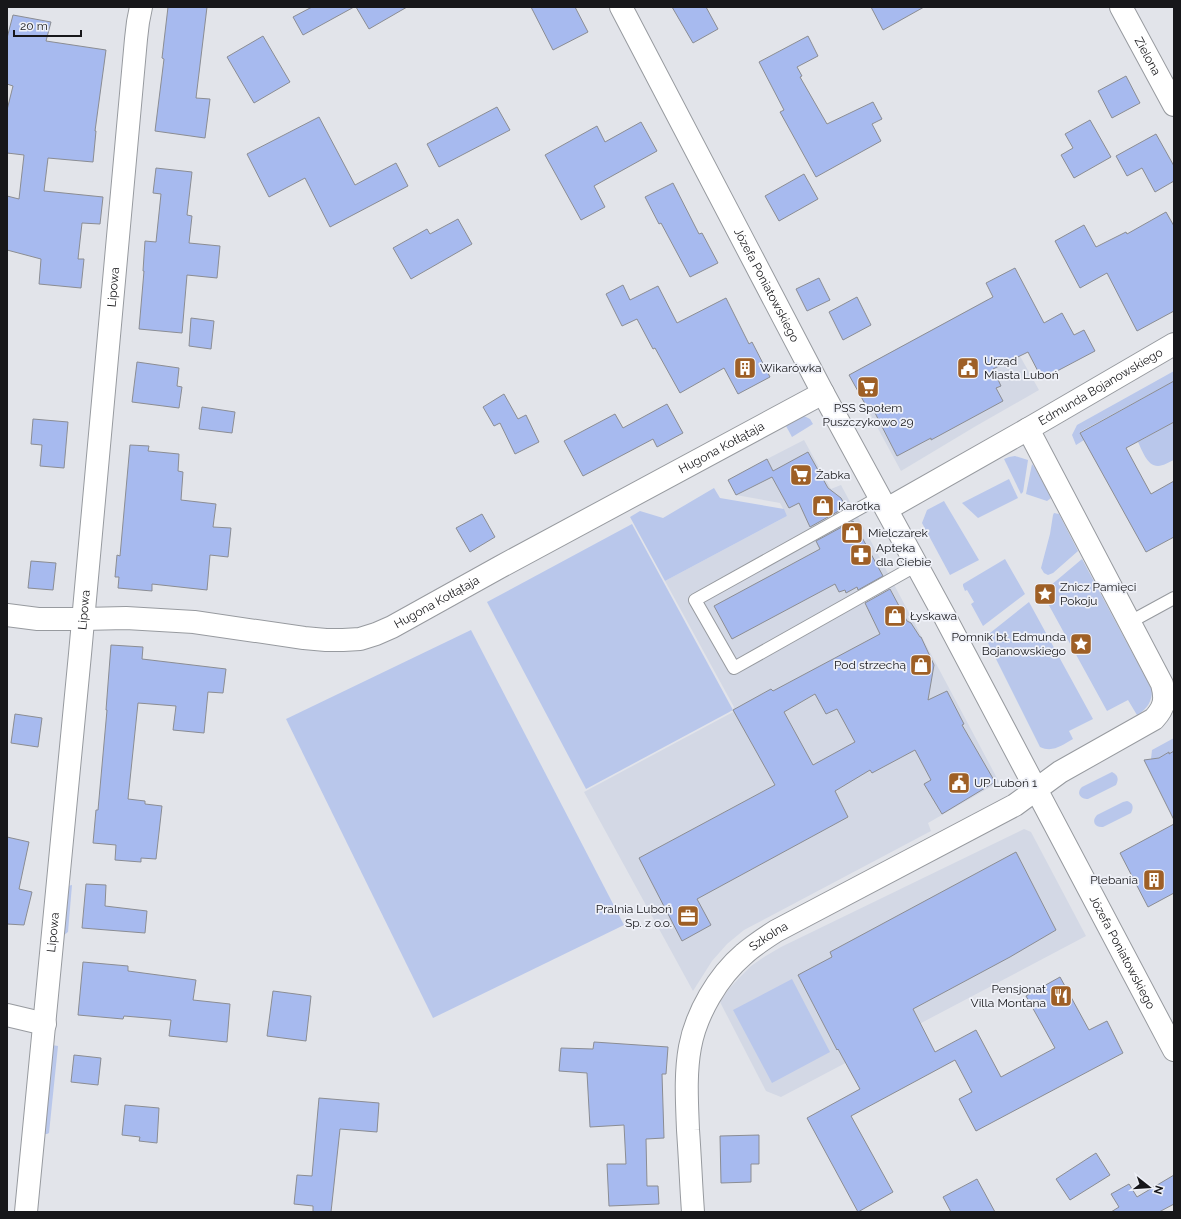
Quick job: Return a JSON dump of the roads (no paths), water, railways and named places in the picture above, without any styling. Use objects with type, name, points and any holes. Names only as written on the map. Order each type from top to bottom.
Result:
[{"type":"street","name":"Lipowa","points":[[26,1212],[83,619],[135,45],[141,7]]},
{"type":"street","name":"Józefa Poniatowskiego","points":[[621,7],[823,393],[884,503],[1174,1050]]},
{"type":"street","name":"Zielona","points":[[1121,7],[1174,105]]},
{"type":"street","name":"Edmunda Bojanowskiego","points":[[884,503],[1028,429],[1174,344]]},
{"type":"street","name":"Hugona Kołłątaja","points":[[7,615],[38,618],[126,618],[194,622],[304,638],[326,640],[360,639],[392,627],[823,393]]},
{"type":"street","name":"Szkolna","points":[[693,1212],[687,1095],[690,1048],[700,1014],[715,989],[743,954],[776,931],[1015,805],[1060,772],[1154,719],[1164,705],[1165,695],[1162,684],[1028,429]]},
{"type":"street","points":[[7,1015],[45,1024]]},
{"type":"lane","points":[[884,503],[695,600],[734,668],[917,565]]},
{"type":"lane","points":[[1130,622],[1174,598]]},
{"type":"place","name":"Wikarówka","points":[[745,368]]},
{"type":"place","name":"Urząd Miasta Luboń","points":[[968,368]]},
{"type":"place","name":"PSS Społem Puszczykowo 29","points":[[868,387]]},
{"type":"place","name":"Żabka","points":[[801,475]]},
{"type":"place","name":"Karotka","points":[[823,506]]},
{"type":"place","name":"Mielczarek","points":[[852,533]]},
{"type":"place","name":"Apteka dla Ciebie","points":[[861,555]]},
{"type":"place","name":"Znicz Pamięci Pokoju","points":[[1045,594]]},
{"type":"place","name":"Łyskawa","points":[[895,616]]},
{"type":"place","name":"Pomnik bł. Edmunda Bojanowskiego","points":[[1081,644]]},
{"type":"place","name":"Pod strzechą","points":[[921,665]]},
{"type":"place","name":"UP Luboń 1","points":[[959,783]]},
{"type":"place","name":"Plebania","points":[[1154,880]]},
{"type":"place","name":"Pralnia Luboń Sp. z o.o.","points":[[688,916]]},
{"type":"place","name":"Pensjonat Villa Montana","points":[[1061,996]]}]
